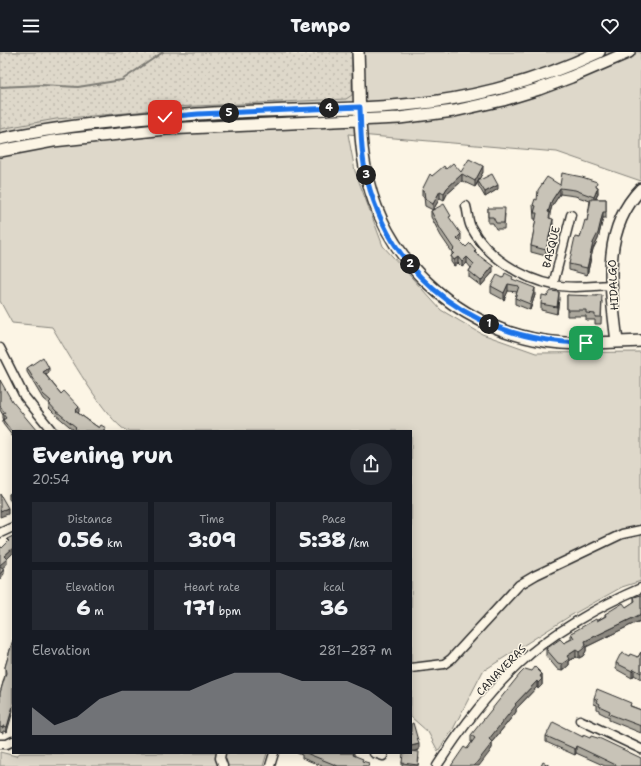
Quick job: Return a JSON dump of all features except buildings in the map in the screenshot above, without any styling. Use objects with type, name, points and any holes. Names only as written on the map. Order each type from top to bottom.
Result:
[{"type":"main road","points":[[358,52],[364,166],[376,208],[401,253],[413,269],[437,292],[477,319],[522,336],[564,343],[641,341]]},
{"type":"main road","points":[[0,139],[35,132],[198,114],[360,107],[433,102],[486,91],[538,76],[578,62],[599,52]]},
{"type":"main road","points":[[0,151],[53,141],[166,129],[399,118],[454,111],[503,100],[571,77],[629,52]]},
{"type":"main road","name":"HIDALGO","points":[[617,342],[611,285],[611,255],[615,234],[622,215],[641,189]]},
{"type":"street","points":[[466,206],[470,225],[476,236],[492,253],[514,270],[553,285],[570,287],[611,285]]},
{"type":"street","name":"BASQUE","points":[[553,285],[571,215]]},
{"type":"street","points":[[0,348],[24,396],[51,430]]},
{"type":"street","points":[[0,533],[12,527]]},
{"type":"street","points":[[412,668],[444,664],[451,659],[519,585],[536,575],[622,534],[641,530]]},
{"type":"street","name":"CANAVERAS","points":[[437,766],[494,689],[520,663],[546,642],[575,624],[620,597],[641,588]]},
{"type":"street","points":[[580,720],[641,749]]},
{"type":"street","points":[[0,744],[7,744],[12,742]]},
{"type":"street","points":[[221,754],[220,758],[223,766]]},
{"type":"street","points":[[270,766],[274,754]]},
{"type":"street","points":[[377,754],[382,756]]},
{"type":"shaded area","points":[[0,52],[352,52],[352,95],[346,99],[174,107],[137,112],[56,119],[0,129]]},
{"type":"shaded area","points":[[641,52],[641,181],[557,152],[348,134],[355,171],[383,246],[441,310],[482,334],[536,353],[641,352],[641,581],[622,587],[570,616],[483,671],[452,731],[438,751],[428,732],[412,718],[412,430],[126,430],[118,425],[108,414],[87,384],[52,327],[12,323],[0,301],[0,53]]},
{"type":"shaded area","points":[[0,752],[16,756],[19,754],[267,754],[263,766],[0,766]]},
{"type":"waterway","points":[[0,87],[41,85],[78,87],[122,80],[163,52]]},
{"type":"route","points":[[165,117],[198,114],[360,107],[360,129],[364,166],[371,193],[376,208],[391,238],[413,269],[448,301],[477,319],[496,328],[527,338],[545,341],[586,343]]}]
